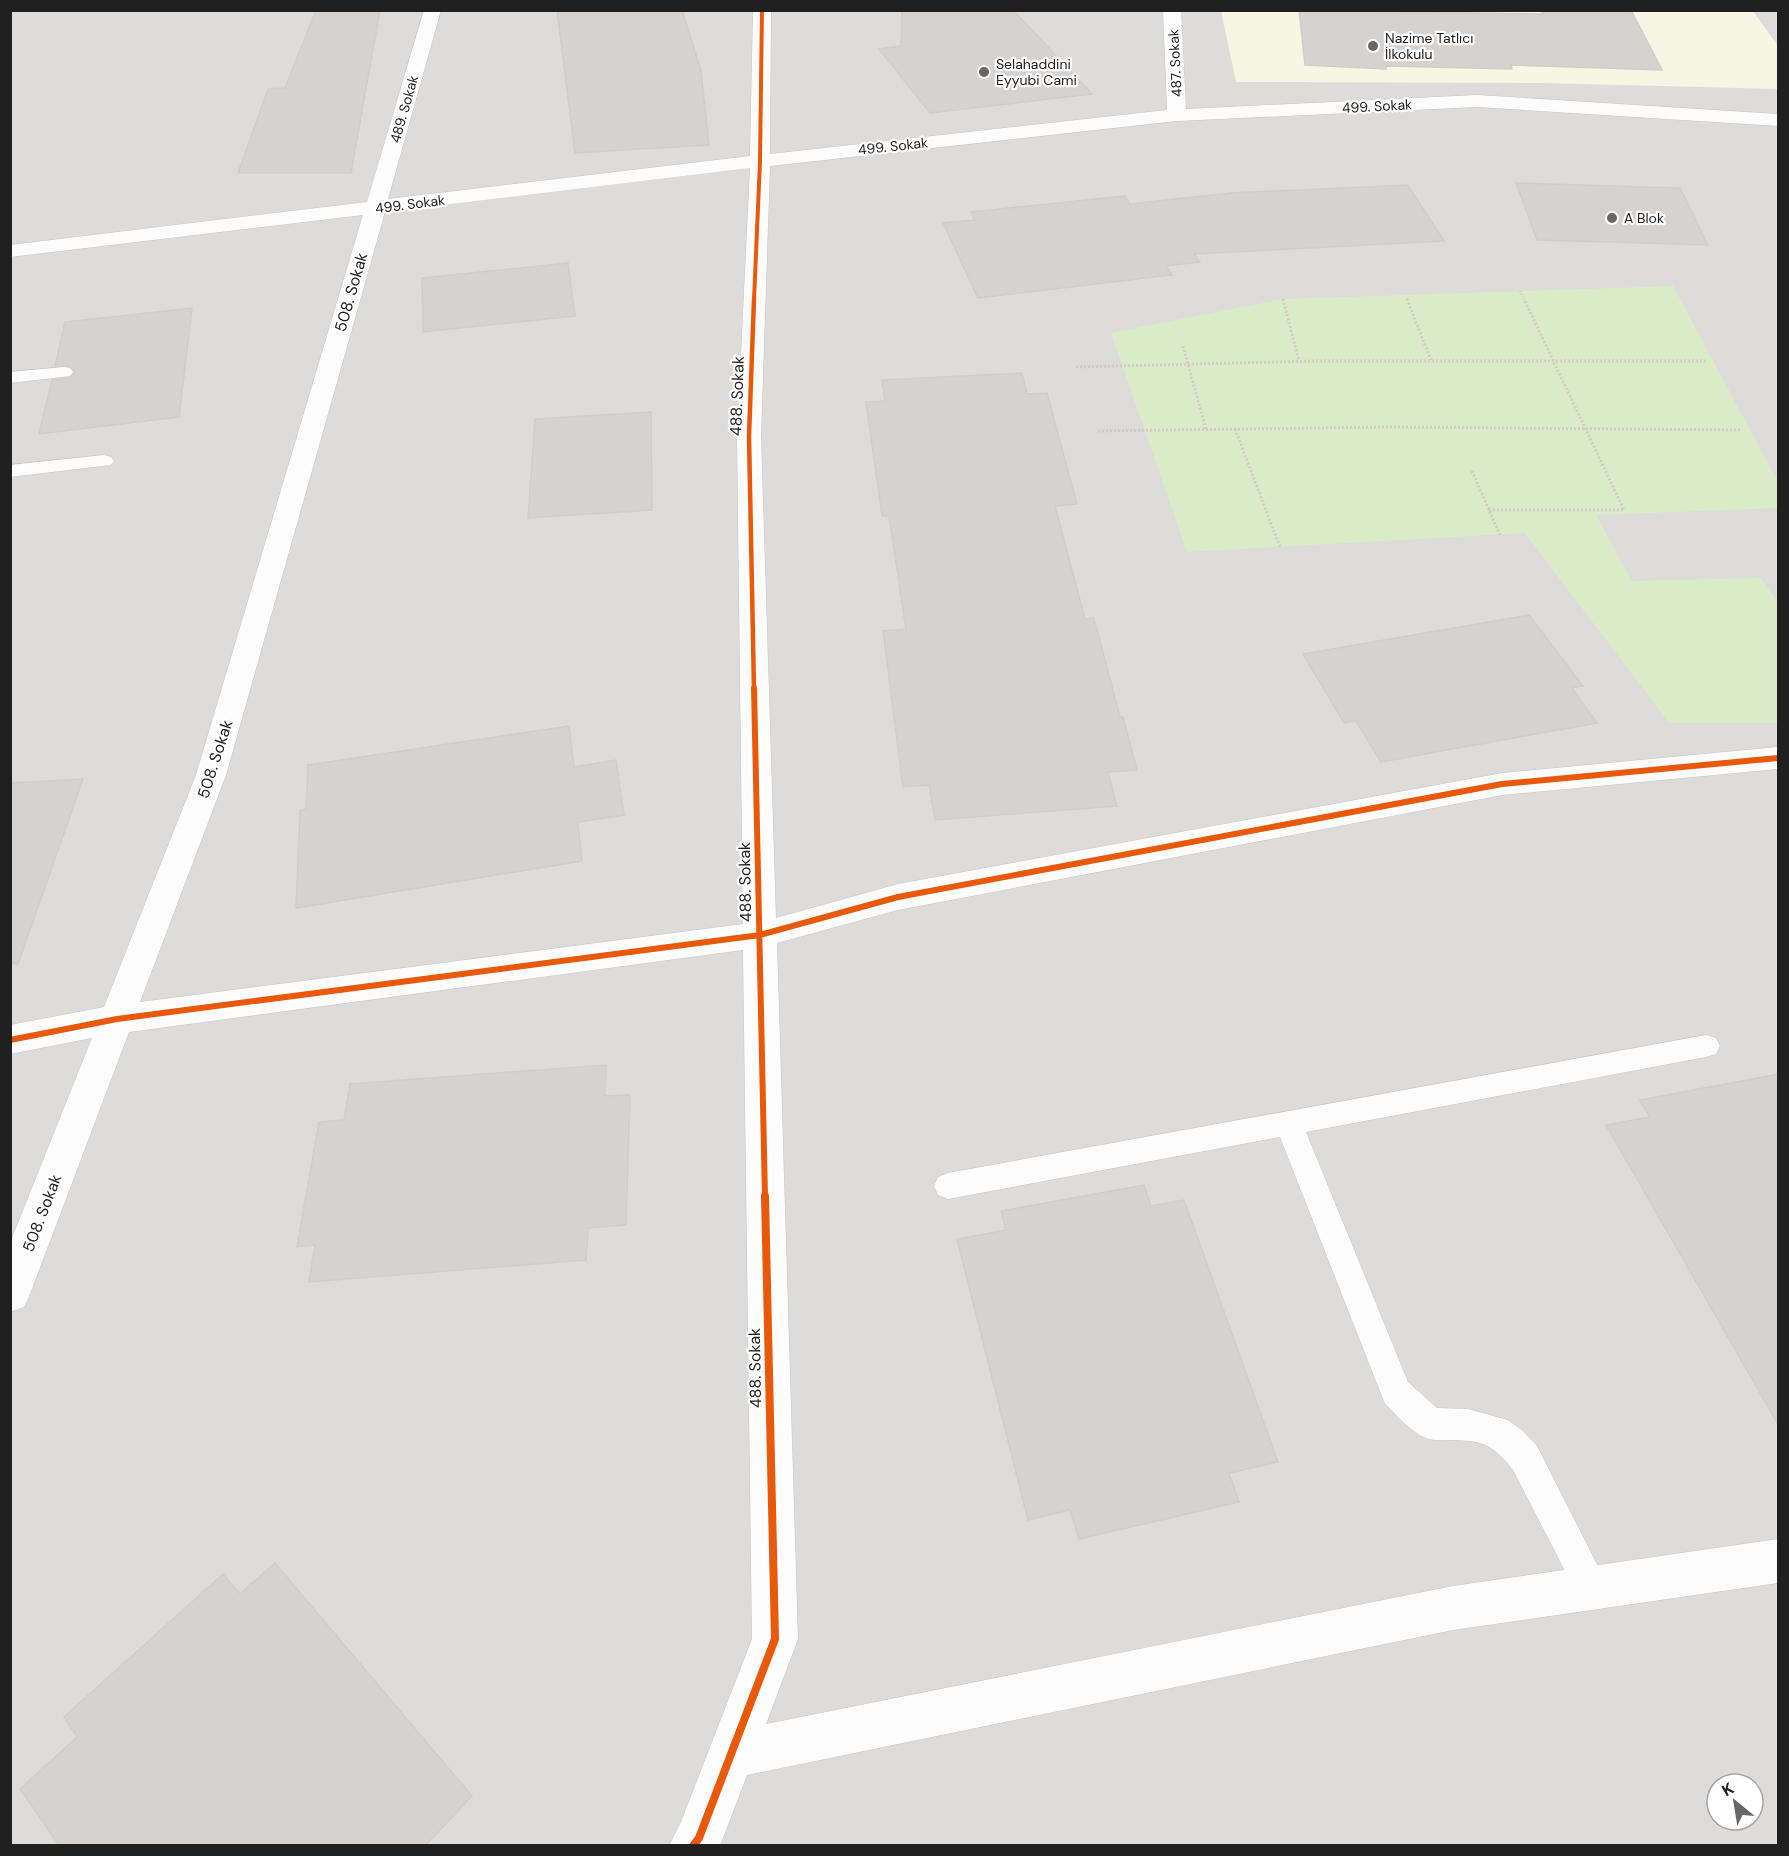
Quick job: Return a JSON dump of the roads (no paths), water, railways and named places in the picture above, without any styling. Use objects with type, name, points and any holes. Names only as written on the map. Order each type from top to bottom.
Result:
[{"type":"street","name":"489. Sokak","points":[[376,208],[433,10]]},
{"type":"street","name":"488. Sokak","points":[[693,1845],[699,1838],[775,1639],[749,436],[760,161],[762,10]]},
{"type":"street","name":"487. Sokak","points":[[1172,10],[1177,115]]},
{"type":"street","name":"499. Sokak","points":[[10,251],[760,161],[1177,115],[1477,101],[1779,120]]},
{"type":"street","name":"508. Sokak","points":[[10,1294],[212,775],[376,208]]},
{"type":"street","points":[[10,1040],[117,1019],[760,935],[897,897],[1502,784],[1779,758]]},
{"type":"street","points":[[730,1755],[1453,1608],[1779,1561]]},
{"type":"lane","points":[[10,378],[64,372]]},
{"type":"lane","points":[[10,471],[104,461]]},
{"type":"lane","points":[[948,1186],[1706,1046]]},
{"type":"lane","points":[[1288,1122],[1396,1393],[1431,1424],[1468,1425],[1497,1431],[1512,1442],[1525,1458],[1592,1588]]},
{"type":"place","name":"Nazime Tatlıcı İlkokulu","points":[[1373,46]]},
{"type":"place","name":"Selahaddini Eyyubi Cami","points":[[984,72]]},
{"type":"place","name":"A Blok","points":[[1612,218]]}]
